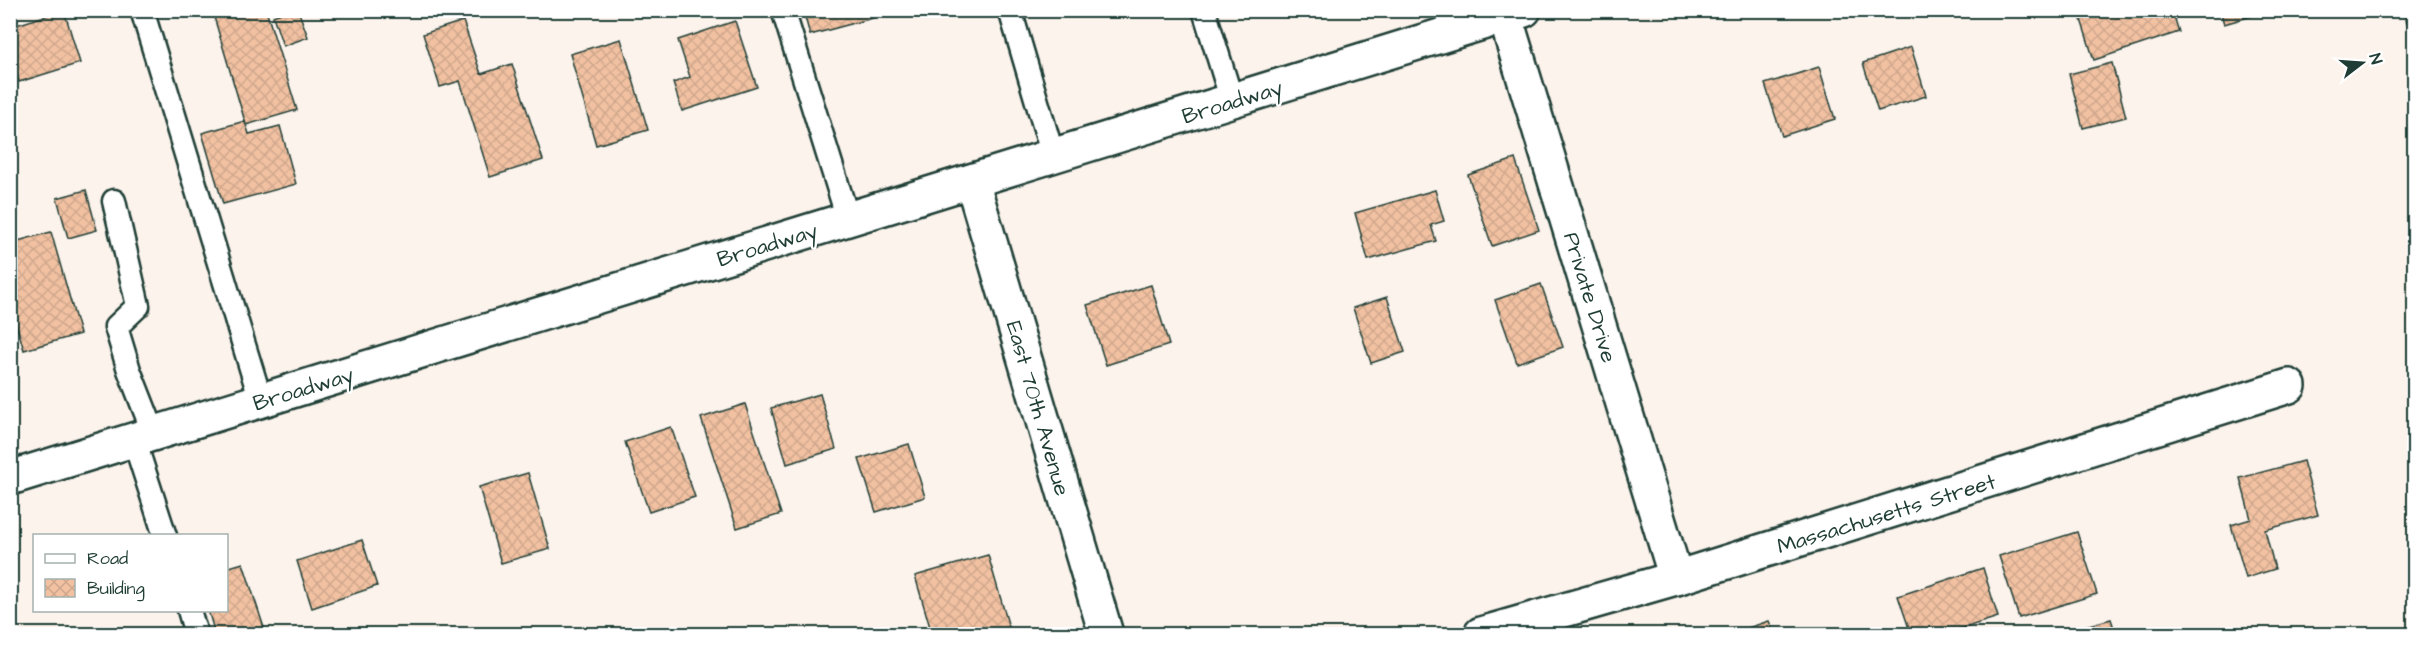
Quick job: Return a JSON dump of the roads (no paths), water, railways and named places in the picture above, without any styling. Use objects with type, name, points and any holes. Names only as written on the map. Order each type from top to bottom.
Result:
[{"type":"street","name":"Broadway","points":[[10,478],[1232,101],[1511,12]]},
{"type":"street","name":"Private Drive","points":[[1511,12],[1676,578]]},
{"type":"street","name":"East 70th Avenue","points":[[972,181],[1106,634]]},
{"type":"street","name":"Massachusetts Street","points":[[1481,634],[1676,578],[2289,386]]},
{"type":"lane","points":[[142,10],[261,401]]},
{"type":"lane","points":[[783,10],[848,219]]},
{"type":"lane","points":[[1010,10],[1053,156]]},
{"type":"lane","points":[[1204,10],[1232,101]]},
{"type":"lane","points":[[114,201],[138,306],[116,327],[129,370],[165,534]]},
{"type":"lane","points":[[190,612],[196,634]]}]
